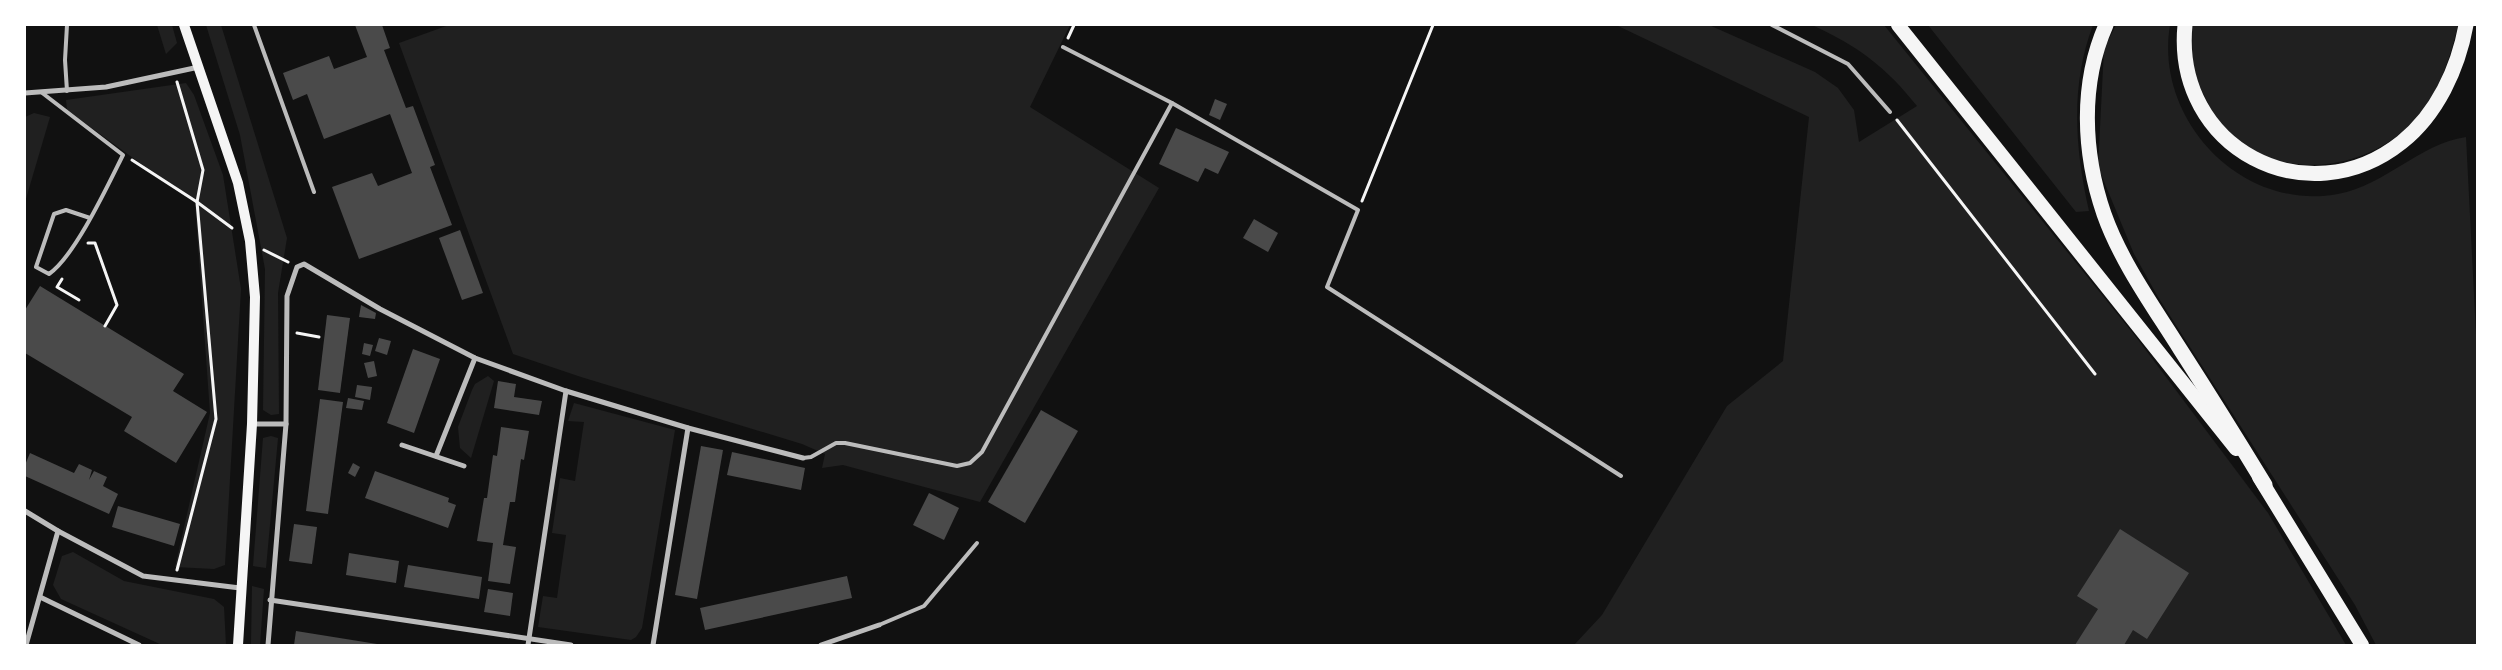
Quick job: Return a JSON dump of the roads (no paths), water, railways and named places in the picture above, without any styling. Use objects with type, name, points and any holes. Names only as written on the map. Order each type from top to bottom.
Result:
[{"type":"highway","points":[[1898,25],[2265,484]]},
{"type":"highway","points":[[2106,25],[2100,38],[2087,91],[2088,146],[2104,214],[2133,273],[2265,484],[2362,645]]},
{"type":"highway","points":[[2185,25],[2184,48],[2189,82],[2196,101],[2211,124],[2229,142],[2248,156],[2279,168],[2310,173],[2343,170],[2367,162],[2391,150],[2414,132],[2428,115],[2445,88],[2460,48],[2466,25]]},
{"type":"main road","points":[[184,25],[238,182],[250,242],[255,297],[252,424],[240,588],[238,645]]},
{"type":"street","points":[[25,93],[67,91],[119,85],[199,67]]},
{"type":"street","points":[[268,645],[270,600],[286,424],[288,292],[297,267],[309,266],[380,309],[475,358],[566,391],[688,428],[803,458]]},
{"type":"street","points":[[436,456],[475,358]]},
{"type":"street","points":[[528,645],[566,391]]},
{"type":"street","points":[[252,424],[286,424]]},
{"type":"street","points":[[653,645],[688,428]]},
{"type":"street","points":[[402,445],[464,466]]},
{"type":"street","points":[[25,511],[58,531],[143,576],[240,588]]},
{"type":"street","points":[[26,645],[58,531]]},
{"type":"street","points":[[40,598],[139,645]]},
{"type":"street","points":[[270,600],[571,645]]},
{"type":"street","points":[[822,645],[879,625]]},
{"type":"lane","points":[[67,91],[65,60],[68,25]]},
{"type":"lane","points":[[254,25],[314,192]]},
{"type":"lane","points":[[1772,25],[1848,64],[1890,112]]},
{"type":"lane","points":[[1063,48],[1172,103],[1358,210],[1328,287],[1620,476]]},
{"type":"lane","points":[[41,92],[123,155],[90,218],[58,268],[49,274],[36,267],[54,214],[66,210],[90,218]]},
{"type":"lane","points":[[803,458],[811,457],[836,443],[958,466],[970,463],[982,452],[1172,103]]},
{"type":"lane","points":[[879,625],[924,606],[976,543]]}]
